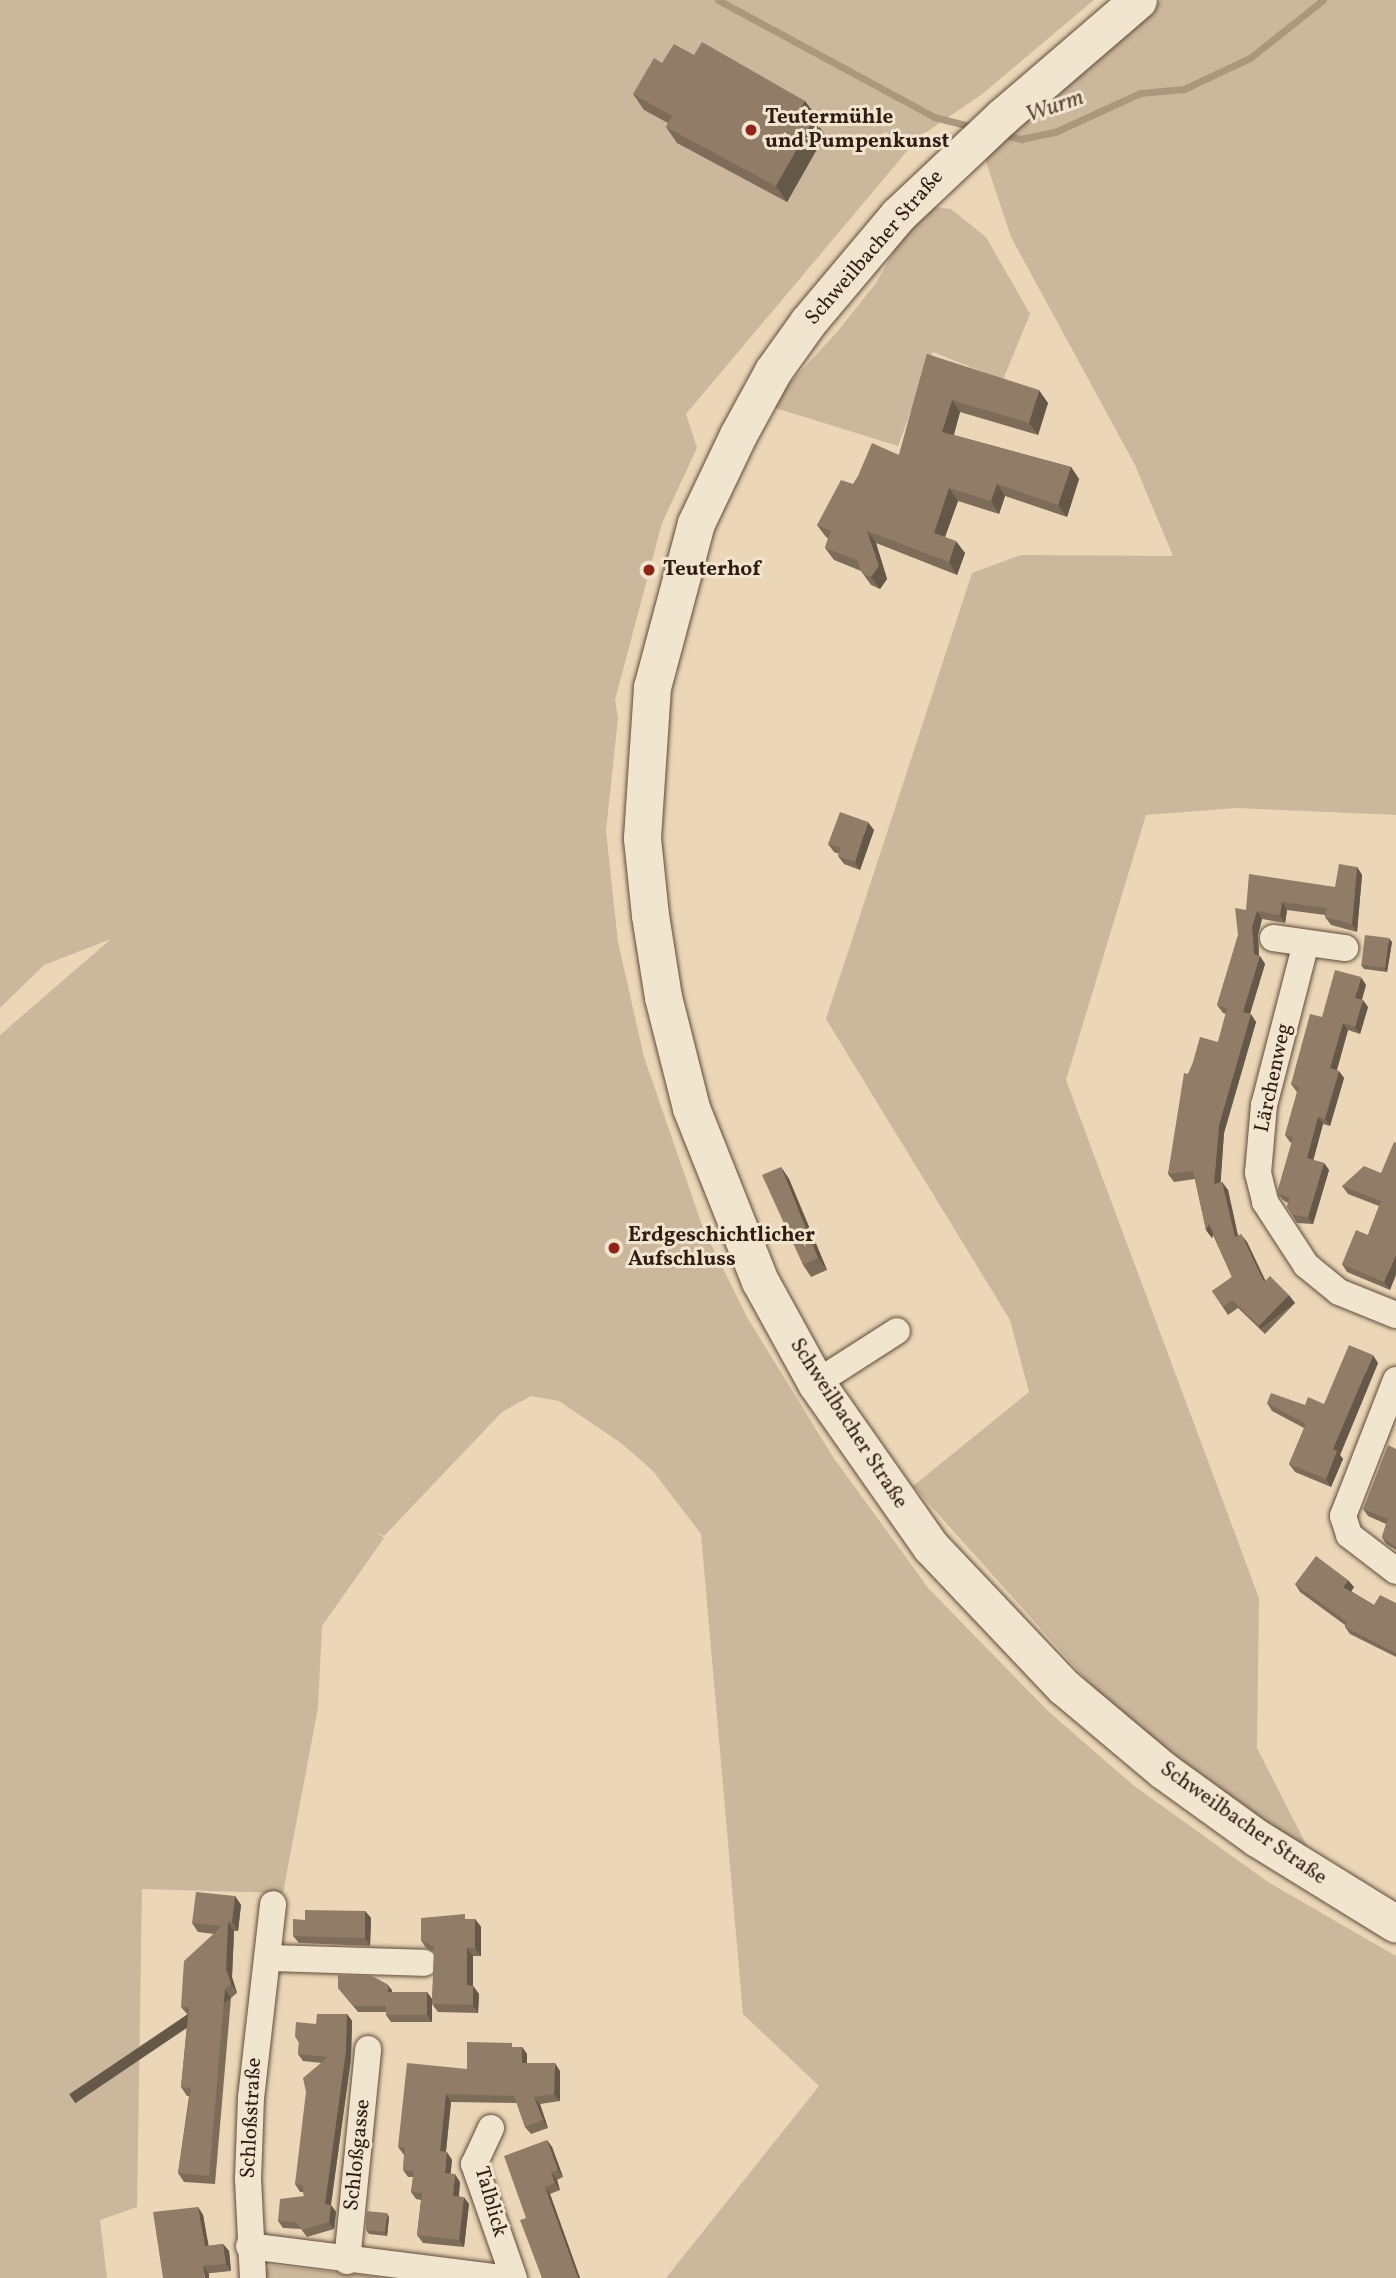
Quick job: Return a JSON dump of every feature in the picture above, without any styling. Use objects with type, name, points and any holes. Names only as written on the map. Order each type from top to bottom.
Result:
[{"type":"main road","name":"Schweilbacher Straße","points":[[1138,0],[942,171],[843,278],[774,371],[696,523],[652,687],[642,838],[663,997],[691,1108],[722,1194],[760,1281],[816,1383],[931,1547],[1064,1688],[1163,1770],[1257,1838],[1396,1924]]},
{"type":"street","points":[[1273,938],[1345,948]]},
{"type":"street","name":"Lärchenweg","points":[[1306,943],[1264,1105],[1258,1173],[1265,1202],[1306,1265],[1339,1292],[1396,1315]]},
{"type":"street","points":[[816,1383],[897,1331]]},
{"type":"street","points":[[1396,1380],[1343,1516],[1349,1535],[1396,1571]]},
{"type":"street","name":"Schloßstraße","points":[[253,2278],[249,2246],[251,2098],[274,1904]]},
{"type":"street","points":[[268,1958],[424,1963]]},
{"type":"street","name":"Schloßgasse","points":[[347,2261],[368,2049]]},
{"type":"street","name":"Talblick","points":[[491,2128],[474,2164],[514,2278]]},
{"type":"street","points":[[249,2246],[347,2261],[504,2278]]},
{"type":"shaded area","points":[[0,0],[1094,0],[981,95],[919,137],[686,414],[697,448],[662,523],[615,700],[618,718],[606,831],[618,942],[644,1057],[703,1228],[747,1317],[833,1457],[929,1589],[1048,1711],[1133,1785],[1268,1882],[1396,1956],[1396,2278],[666,2278],[819,2086],[743,2014],[701,1534],[653,1471],[621,1443],[559,1401],[531,1396],[502,1412],[384,1536],[377,1533],[384,1538],[322,1626],[318,1708],[283,1893],[142,1889],[137,2207],[100,2220],[107,2278],[0,2278],[0,1035],[111,939],[44,965],[0,1008]]},
{"type":"shaded area","points":[[1161,0],[1396,0],[1396,815],[1236,808],[1146,815],[1066,1080],[1259,1598],[1257,1748],[1313,1858],[1126,1724],[913,1486],[1029,1392],[1010,1320],[826,1019],[972,573],[1021,555],[1173,556],[1135,465],[1011,237],[984,156]]},
{"type":"shaded area","points":[[928,206],[951,209],[986,237],[1030,314],[1003,380],[933,352],[898,446],[769,406],[837,332],[876,283],[912,220]]},
{"type":"shaded area","points":[[270,2265],[378,2277],[378,2278],[258,2278]]},
{"type":"building","name":"Teutermühle und Pumpenkunst","points":[[702,42],[805,101],[802,106],[814,119],[776,186],[666,127],[672,116],[633,94],[654,58],[662,63],[674,44],[694,55]]},
{"type":"building","points":[[927,354],[1039,390],[1029,423],[952,400],[942,432],[1071,467],[1058,505],[997,484],[991,501],[949,488],[934,533],[956,541],[949,562],[867,531],[879,566],[871,577],[862,573],[857,560],[825,548],[831,531],[817,525],[841,480],[853,484],[872,443],[899,455]]},
{"type":"building","points":[[840,812],[868,822],[855,862],[838,856],[841,848],[828,844]]},
{"type":"building","points":[[1339,864],[1357,867],[1352,924],[1325,917],[1327,908],[1282,902],[1280,915],[1257,911],[1252,927],[1254,954],[1260,956],[1243,1012],[1251,1014],[1219,1125],[1214,1184],[1222,1182],[1235,1237],[1241,1234],[1264,1282],[1270,1276],[1289,1295],[1259,1326],[1232,1300],[1223,1307],[1212,1291],[1232,1277],[1209,1224],[1206,1230],[1193,1171],[1168,1174],[1184,1073],[1188,1074],[1200,1037],[1218,1042],[1227,1008],[1217,1005],[1238,935],[1235,908],[1246,910],[1249,874],[1335,887]]},
{"type":"building","points":[[1365,935],[1389,938],[1385,968],[1361,965]]},
{"type":"building","points":[[1335,970],[1361,977],[1355,998],[1363,1000],[1355,1027],[1343,1023],[1330,1068],[1339,1071],[1325,1119],[1318,1117],[1307,1158],[1324,1163],[1308,1217],[1292,1215],[1287,1207],[1290,1198],[1277,1193],[1293,1137],[1285,1135],[1299,1087],[1291,1084],[1310,1014],[1322,1017]]},
{"type":"building","points":[[1394,1142],[1396,1254],[1384,1282],[1342,1264],[1356,1230],[1368,1235],[1381,1201],[1342,1186],[1364,1166],[1381,1173]]},
{"type":"building","points":[[781,1167],[818,1258],[803,1265],[762,1175]]},
{"type":"building","points":[[1349,1345],[1373,1355],[1333,1449],[1337,1451],[1326,1479],[1289,1464],[1306,1424],[1267,1403],[1271,1393],[1305,1405],[1308,1397],[1324,1404]]},
{"type":"building","points":[[1388,1445],[1396,1449],[1396,1547],[1382,1537],[1388,1519],[1363,1509]]},
{"type":"building","points":[[1316,1556],[1348,1580],[1343,1587],[1374,1605],[1380,1595],[1396,1603],[1396,1653],[1345,1627],[1347,1622],[1295,1584]]},
{"type":"building","points":[[196,1892],[235,1896],[232,1922],[228,1922],[226,1969],[231,1984],[225,1989],[209,2176],[178,2173],[191,2088],[181,2087],[189,2007],[181,2007],[184,1961],[222,1926],[192,1923]]},
{"type":"building","points":[[305,1910],[365,1911],[365,1938],[293,1936],[293,1919],[305,1920]]},
{"type":"building","points":[[465,1914],[465,1919],[475,1919],[475,1948],[467,1948],[467,1985],[473,1986],[473,2005],[432,2004],[434,1947],[421,1940],[421,1918]]},
{"type":"building","points":[[338,1975],[370,1975],[387,1984],[388,1992],[427,1992],[427,2015],[386,2015],[386,2006],[354,2006],[338,1988]]},
{"type":"building","points":[[317,2014],[347,2014],[346,2051],[325,2204],[331,2205],[329,2222],[302,2230],[296,2222],[278,2221],[280,2199],[304,2196],[303,2185],[295,2184],[306,2092],[303,2078],[328,2057],[298,2054],[296,2022],[316,2024]]},
{"type":"building","points":[[467,2042],[512,2043],[512,2047],[522,2047],[522,2063],[555,2063],[554,2094],[534,2097],[543,2120],[525,2127],[514,2096],[446,2094],[440,2151],[447,2152],[445,2173],[455,2174],[453,2196],[464,2197],[459,2240],[417,2235],[422,2193],[411,2192],[414,2171],[403,2170],[405,2148],[398,2147],[407,2063],[467,2069]]},
{"type":"building","points":[[547,2140],[558,2170],[551,2172],[555,2183],[545,2187],[578,2278],[542,2278],[520,2220],[526,2218],[504,2156]]},
{"type":"building","points":[[198,2207],[205,2246],[223,2244],[226,2264],[203,2266],[205,2278],[163,2278],[153,2212]]},
{"type":"building","points":[[365,2211],[387,2213],[385,2232],[366,2230]]},
{"type":"waterway","name":"Wurm","points":[[718,0],[934,117],[973,127]]},
{"type":"waterway","name":"Wurm","points":[[1001,134],[1021,139],[1055,132],[1140,93],[1184,89],[1250,58],[1323,0]]},
{"type":"place","name":"Teutermühle und Pumpenkunst","points":[[751,130]]},
{"type":"place","name":"Teuterhof","points":[[649,570]]},
{"type":"place","name":"Erdgeschichtlicher Aufschluss","points":[[614,1248]]}]
